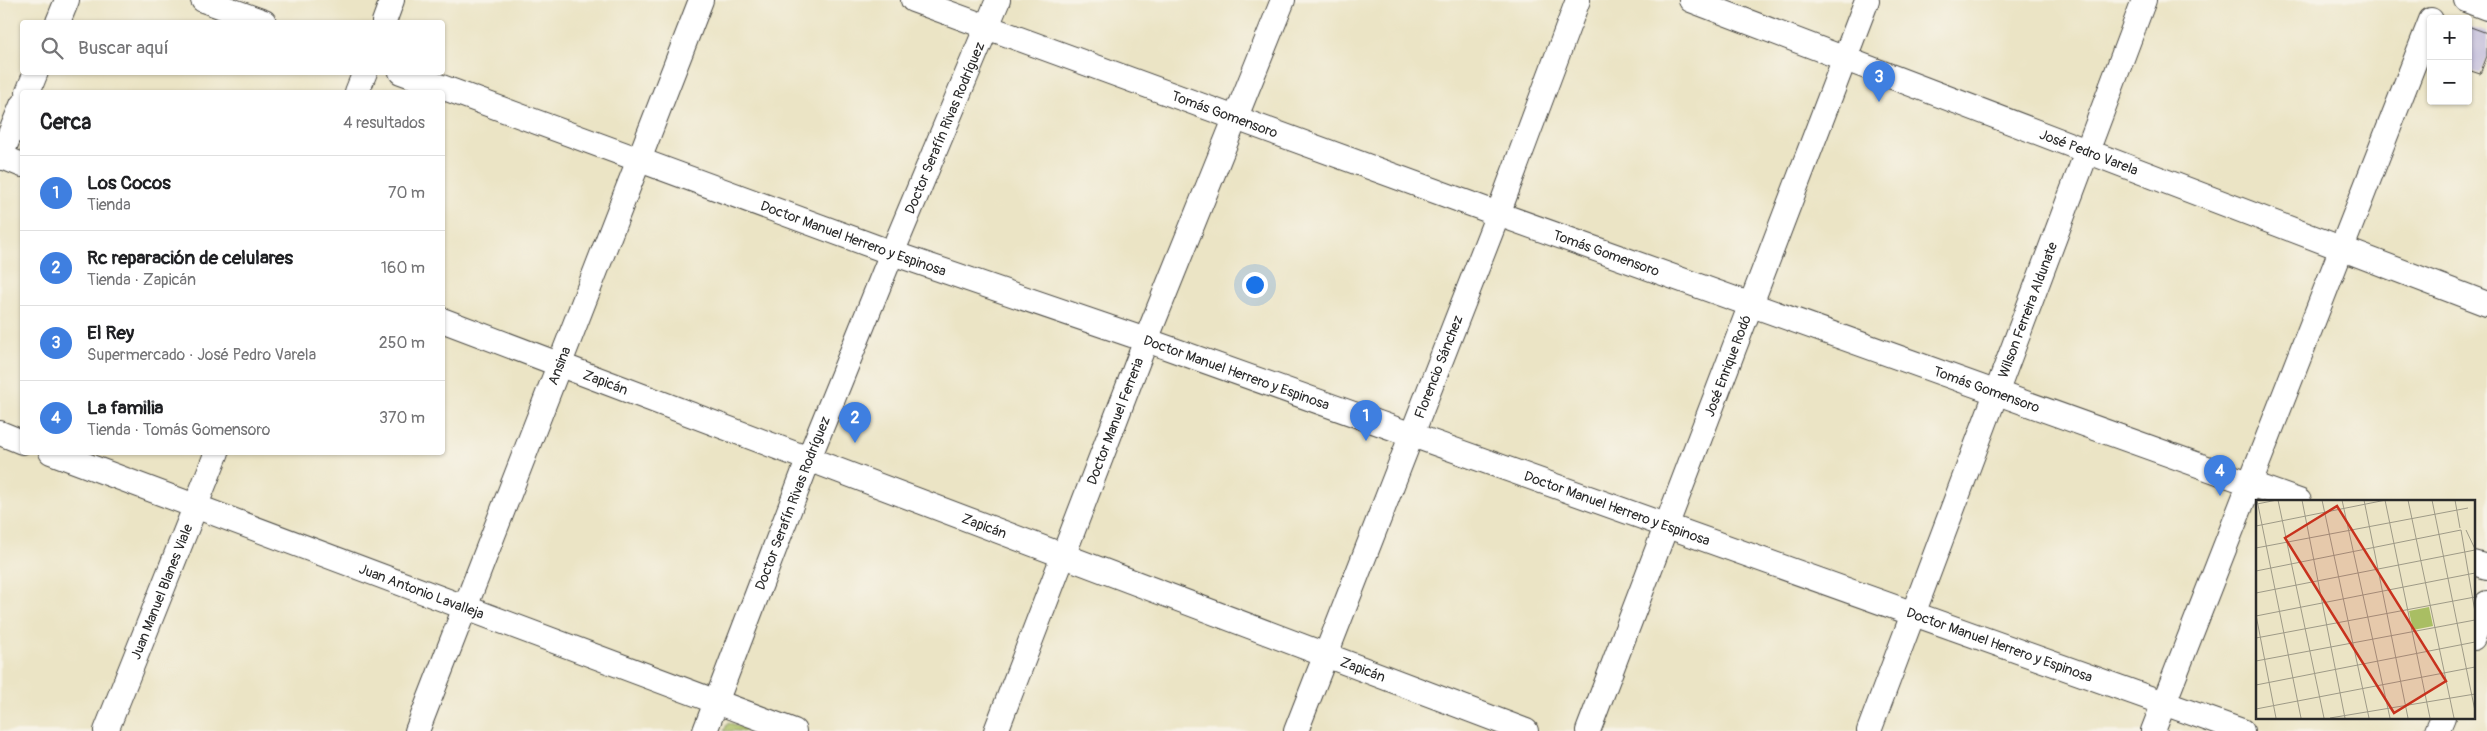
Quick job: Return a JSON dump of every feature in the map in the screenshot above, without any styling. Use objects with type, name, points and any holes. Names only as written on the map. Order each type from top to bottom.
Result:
[{"type":"street","points":[[59,20],[67,0]]},
{"type":"street","points":[[203,0],[258,20]]},
{"type":"street","points":[[385,20],[392,0]]},
{"type":"street","name":"Ansina","points":[[417,731],[701,0]]},
{"type":"street","name":"Tomás Gomensoro","points":[[913,0],[1995,394],[2296,500]]},
{"type":"street","name":"Doctor Serafín Rivas Rodríguez","points":[[705,731],[810,458],[892,253],[998,0]]},
{"type":"street","name":"Doctor Manuel Ferreria","points":[[996,731],[1146,340],[1284,0]]},
{"type":"street","name":"Florencio Sánchez","points":[[1296,731],[1410,435],[1498,214],[1578,0]]},
{"type":"street","name":"José Pedro Varela","points":[[1691,0],[2487,304]]},
{"type":"street","name":"José Enrique Rodó","points":[[1588,731],[1867,0]]},
{"type":"street","name":"Wilson Ferreira Aldunate","points":[[1868,731],[2144,0]]},
{"type":"street","points":[[2432,15],[2438,0]]},
{"type":"street","points":[[2466,0],[2487,8]]},
{"type":"street","points":[[2153,731],[2427,29]]},
{"type":"street","points":[[29,90],[35,75]]},
{"type":"street","points":[[358,90],[363,75]]},
{"type":"street","name":"Doctor Manuel Herrero y Espinosa","points":[[409,75],[892,253],[1146,340],[1913,612],[2242,731]]},
{"type":"street","points":[[6,159],[20,112]]},
{"type":"street","name":"Zapicán","points":[[445,321],[1526,731]]},
{"type":"street","points":[[0,433],[20,441]]},
{"type":"street","name":"Juan Antonio Lavalleja","points":[[59,455],[466,606],[794,731]]},
{"type":"street","name":"Juan Manuel Blanes Viale","points":[[106,731],[215,455]]},
{"type":"street","points":[[2474,562],[2487,567]]},
{"type":"street","points":[[2474,636],[2487,603]]},
{"type":"street","points":[[2437,731],[2443,718]]},
{"type":"green space","points":[[728,722],[751,731],[724,731]]},
{"type":"building","points":[[2472,27],[2487,33],[2487,56],[2480,74],[2472,71]]},
{"type":"place","name":"El Rey","points":[[1879,102]]},
{"type":"place","name":"Los Cocos","points":[[1366,441]]},
{"type":"place","name":"Rc reparación de celulares","points":[[855,443]]},
{"type":"place","name":"La familia","points":[[2220,496]]}]
